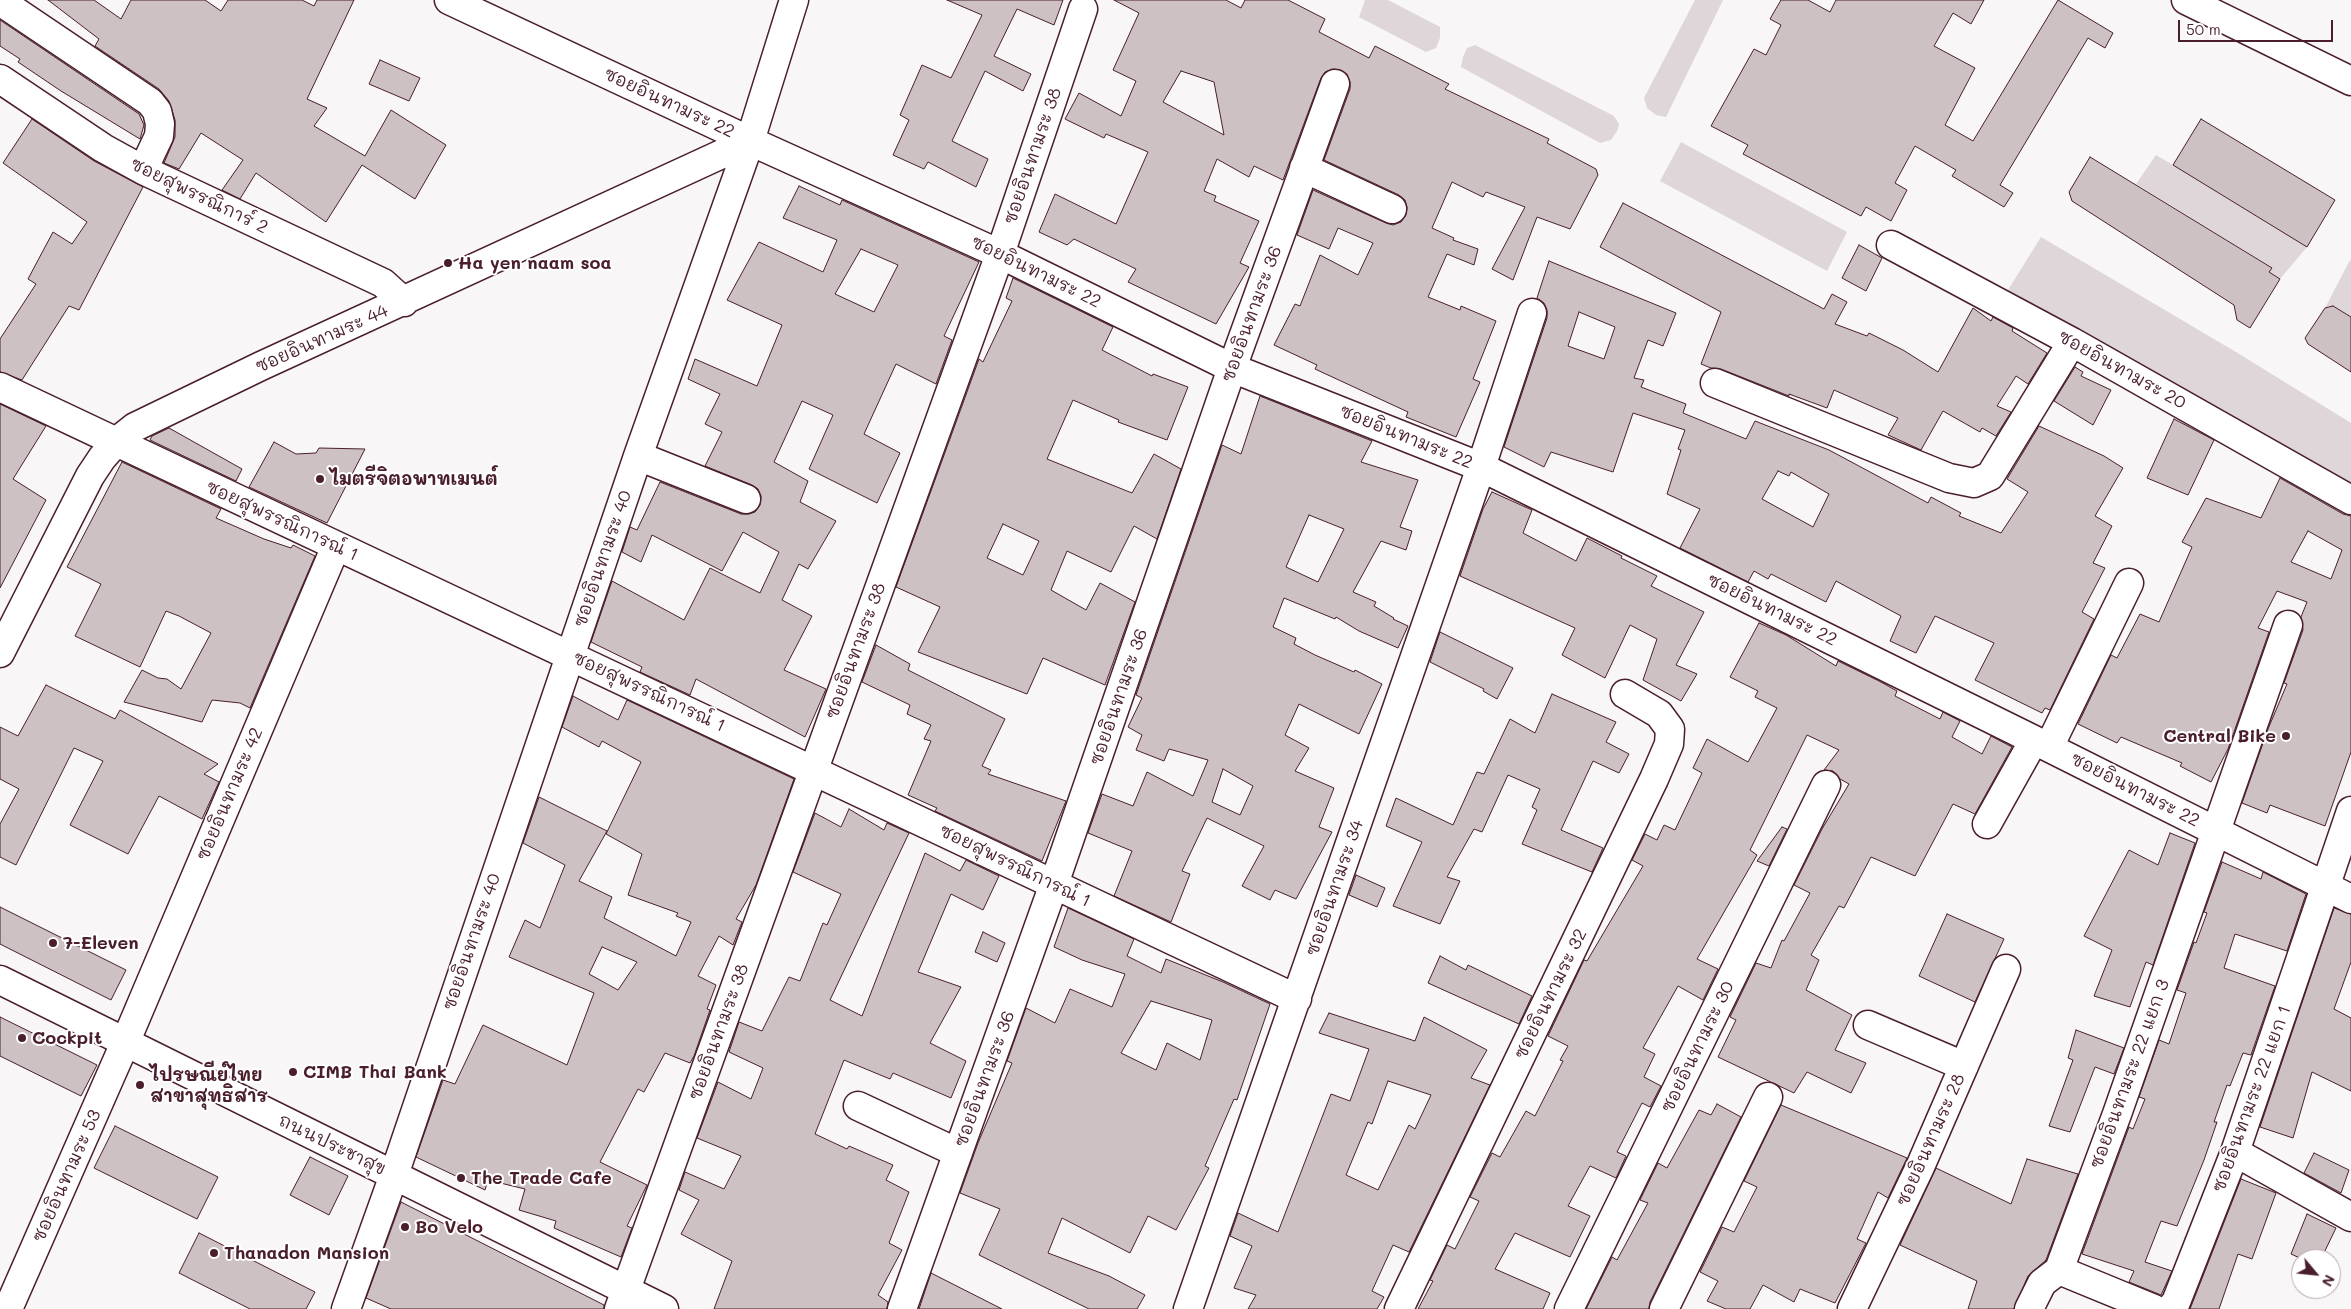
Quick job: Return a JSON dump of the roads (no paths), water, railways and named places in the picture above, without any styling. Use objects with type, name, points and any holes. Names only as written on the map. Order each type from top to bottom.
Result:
[{"type":"street","name":"ซอยอินทามระ 22","points":[[449,0],[480,7],[750,141],[1000,254],[1232,368],[1481,467],[2042,743],[2351,899]]},
{"type":"street","name":"ซอยอินทามระ 40","points":[[346,1309],[394,1175],[638,456],[750,141],[794,0]]},
{"type":"street","points":[[2186,0],[2351,81]]},
{"type":"street","points":[[0,1],[153,107],[157,112],[160,124],[159,136],[143,170]]},
{"type":"street","name":"ซอยอินทามระ 38","points":[[623,1300],[1000,254],[1083,9]]},
{"type":"street","name":"ซอยสุพรรณิการ์ 2","points":[[0,79],[103,148],[143,170],[383,283],[404,302]]},
{"type":"street","name":"ซอยอินทามระ 36","points":[[902,1309],[1054,884],[1232,368],[1335,84]]},
{"type":"street","name":"ซอยอินทามระ 44","points":[[0,652],[90,476],[116,442],[135,427],[750,141]]},
{"type":"street","points":[[1304,168],[1392,209]]},
{"type":"street","name":"ซอยอินทามระ 20","points":[[1890,245],[2072,342],[2351,500]]},
{"type":"street","name":"ซอยอินทามระ 34","points":[[1188,1309],[1481,467],[1532,314]]},
{"type":"street","points":[[1715,384],[1949,478],[1974,483],[1990,476],[2072,342]]},
{"type":"street","name":"ซอยสุพรรณิการณ์ 1","points":[[0,387],[1296,999]]},
{"type":"street","points":[[638,456],[746,499]]},
{"type":"street","name":"ซอยอินทามระ 42","points":[[125,1043],[336,546]]},
{"type":"street","points":[[1987,824],[2042,743],[2129,583]]},
{"type":"street","name":"ซอยอินทามระ 22 แยก 3","points":[[2029,1309],[2042,1283],[2059,1270],[2117,1114],[2288,625]]},
{"type":"street","name":"ซอยอินทามระ 32","points":[[1399,1309],[1654,779],[1669,744],[1670,729],[1659,714],[1625,694]]},
{"type":"street","name":"ซอยอินทามระ 30","points":[[1569,1309],[1826,785]]},
{"type":"street","name":"ซอยอินทามระ 22 แยก 1","points":[[2170,1309],[2176,1302],[2235,1152],[2351,811]]},
{"type":"street","name":"ซอยอินทามระ 28","points":[[1852,1309],[1920,1167],[2006,969]]},
{"type":"street","name":"ถนนประชาสุข","points":[[0,980],[394,1175],[623,1300],[664,1309]]},
{"type":"street","points":[[1868,1025],[1964,1066]]},
{"type":"street","name":"ซอยอินทามระ 53","points":[[8,1309],[125,1043]]},
{"type":"street","points":[[1664,1309],[1768,1097]]},
{"type":"street","points":[[858,1106],[958,1153]]},
{"type":"street","points":[[2235,1152],[2351,1217]]},
{"type":"street","points":[[2059,1270],[2154,1309]]},
{"type":"place","name":"Ha yen naam soa","points":[[448,263]]},
{"type":"place","name":"ไมตรีจิตอพาทเมนต์","points":[[320,479]]},
{"type":"place","name":"Central Bike","points":[[2286,736]]},
{"type":"place","name":"7-Eleven","points":[[53,943]]},
{"type":"place","name":"Cockpit","points":[[22,1038]]},
{"type":"place","name":"CIMB Thai Bank","points":[[293,1072]]},
{"type":"place","name":"ไปรษณีย์ไทย สาขาสุทธิสาร","points":[[140,1085]]},
{"type":"place","name":"The Trade Cafe","points":[[461,1178]]},
{"type":"place","name":"Bo Velo","points":[[405,1227]]},
{"type":"place","name":"Thanadon Mansion","points":[[214,1253]]}]
